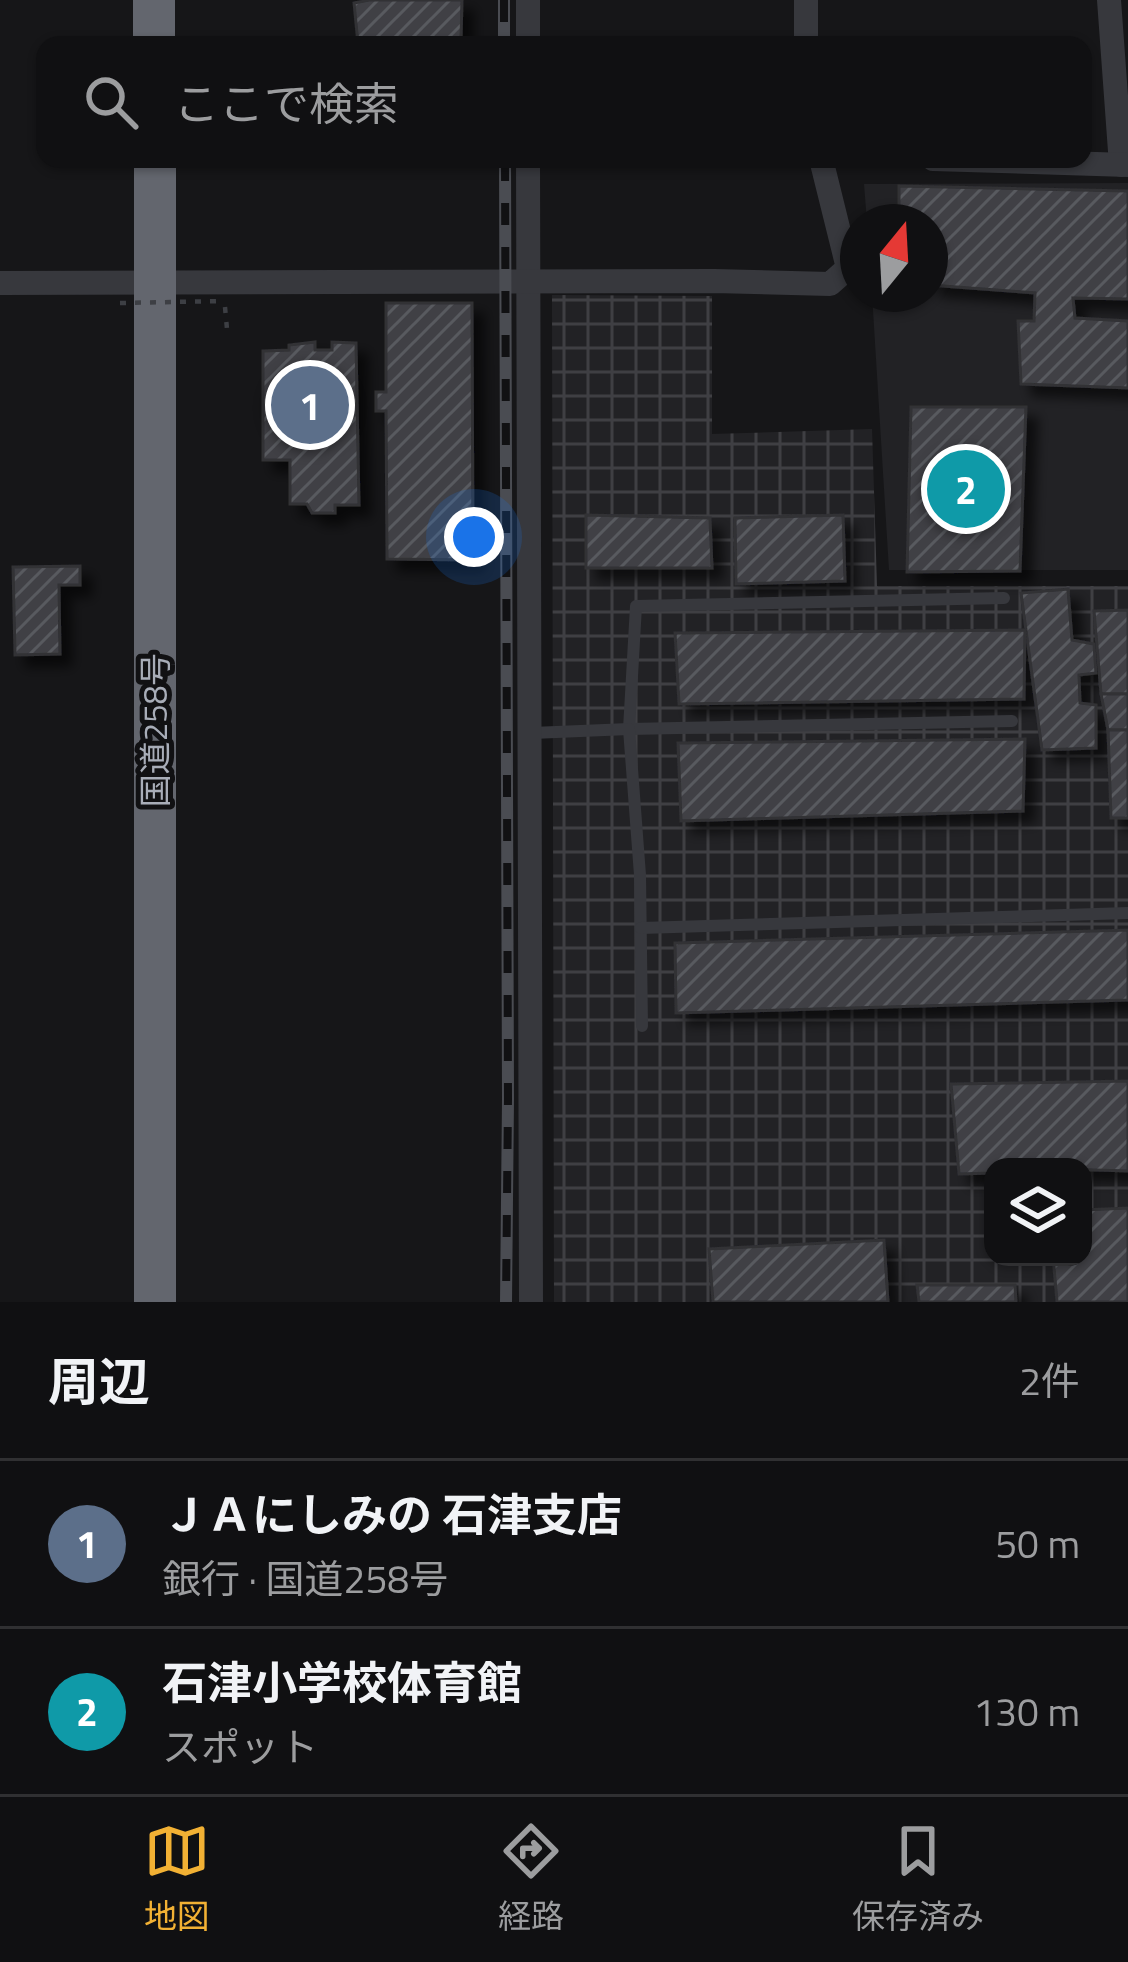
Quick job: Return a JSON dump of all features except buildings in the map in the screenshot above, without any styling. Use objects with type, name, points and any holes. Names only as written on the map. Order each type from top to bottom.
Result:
[{"type":"highway","points":[[154,0],[154,36]]},
{"type":"highway","name":"国道258号","points":[[154,168],[138,292],[155,1302]]},
{"type":"street","points":[[528,0],[528,36]]},
{"type":"street","points":[[806,0],[806,36]]},
{"type":"street","points":[[1092,164],[1124,165],[1109,0]]},
{"type":"street","points":[[528,168],[530,1302]]},
{"type":"street","points":[[0,284],[138,292],[529,281],[830,284],[848,268],[823,168]]},
{"type":"lane","points":[[642,1026],[629,729],[635,607],[1004,598]]},
{"type":"lane","points":[[532,733],[1012,721]]},
{"type":"lane","points":[[641,928],[1128,913]]},
{"type":"path","points":[[138,292],[224,301],[227,329]]},
{"type":"shaded area","points":[[1128,183],[1128,570],[889,570],[873,312],[948,312],[948,204],[866,204],[864,184]]},
{"type":"shaded area","points":[[552,295],[712,296],[712,434],[872,429],[877,586],[1128,586],[1128,1302],[554,1302]]},
{"type":"railway","points":[[504,0],[504,36]]},
{"type":"railway","points":[[505,168],[506,1302]]},
{"type":"place","name":"ＪＡにしみの 石津支店","points":[[310,405]]},
{"type":"place","name":"石津小学校体育館","points":[[966,489]]}]
